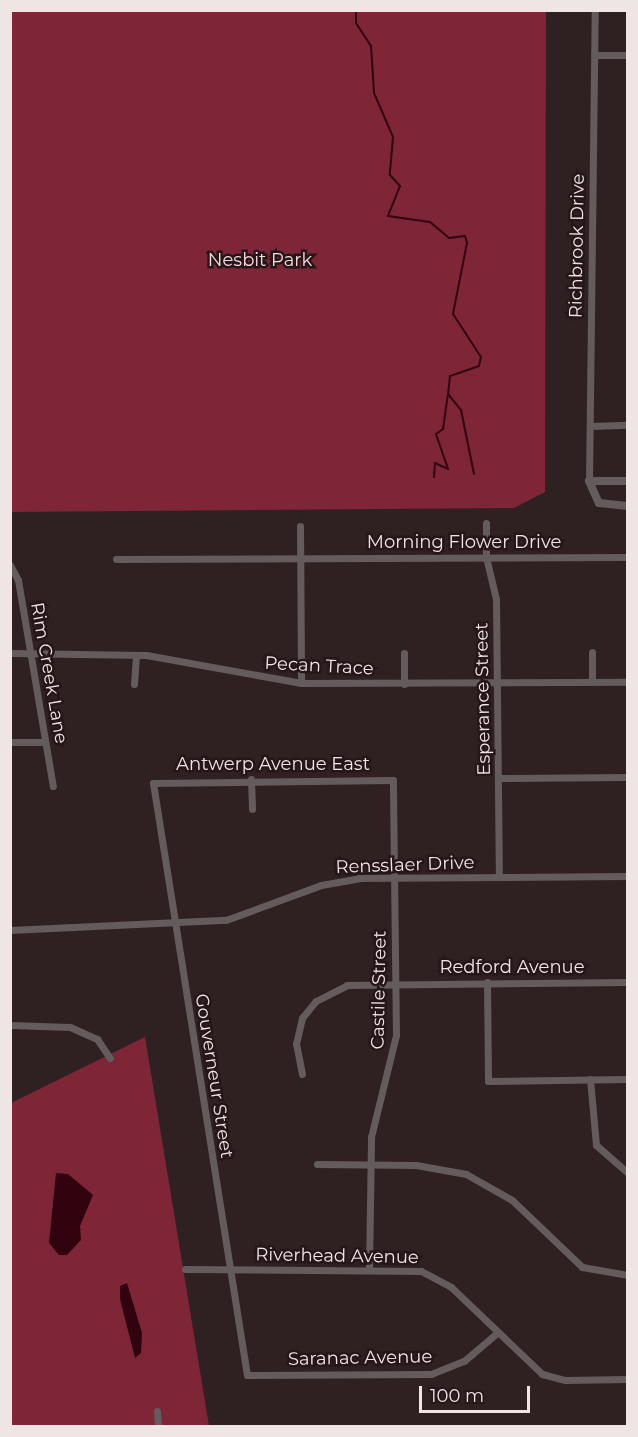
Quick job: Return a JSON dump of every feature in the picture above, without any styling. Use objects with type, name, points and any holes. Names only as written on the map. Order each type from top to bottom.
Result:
[{"type":"street","name":"Richbrook Drive","points":[[590,481],[595,10]]},
{"type":"street","points":[[594,55],[627,55]]},
{"type":"street","points":[[590,426],[627,425]]},
{"type":"street","points":[[627,481],[590,481],[599,503],[627,506]]},
{"type":"street","name":"Esperance Street","points":[[486,523],[486,557],[496,596],[499,876]]},
{"type":"street","points":[[300,526],[301,684]]},
{"type":"street","name":"Morning Flower Drive","points":[[116,559],[627,556]]},
{"type":"street","name":"Rim Creek Lane","points":[[12,565],[53,786]]},
{"type":"street","points":[[592,652],[592,682]]},
{"type":"street","name":"Pecan Trace","points":[[10,653],[136,655],[301,684],[627,682]]},
{"type":"street","points":[[404,653],[404,684]]},
{"type":"street","points":[[134,684],[136,655]]},
{"type":"street","points":[[10,742],[45,742]]},
{"type":"street","points":[[499,778],[627,777]]},
{"type":"street","points":[[251,779],[252,808]]},
{"type":"street","name":"Antwerp Avenue East","points":[[153,783],[251,779],[393,780]]},
{"type":"street","name":"Castile Street","points":[[369,1269],[370,1164],[373,1123],[394,1048],[396,877],[393,780]]},
{"type":"street","name":"Gouverneur Street","points":[[153,783],[173,922],[247,1375]]},
{"type":"street","name":"Rensslaer Drive","points":[[10,930],[235,919],[326,883],[396,877],[627,876]]},
{"type":"street","points":[[487,982],[488,1081],[627,1079]]},
{"type":"street","name":"Redford Avenue","points":[[302,1074],[296,1036],[313,1004],[347,985],[627,982]]},
{"type":"street","points":[[10,1026],[70,1027],[97,1039],[110,1058]]},
{"type":"street","points":[[590,1079],[596,1145],[627,1173]]},
{"type":"street","points":[[317,1164],[437,1166],[478,1178],[519,1206],[582,1267],[627,1275]]},
{"type":"street","name":"Riverhead Avenue","points":[[185,1269],[416,1270],[440,1279],[547,1376],[627,1380]]},
{"type":"street","name":"Saranac Avenue","points":[[247,1375],[426,1374],[464,1361],[497,1333]]},
{"type":"street","points":[[158,1411],[158,1426]]},
{"type":"green space","name":"Nesbit Park","points":[[10,11],[546,11],[545,492],[514,508],[11,512]]},
{"type":"green space","points":[[145,1037],[209,1426],[11,1426],[11,1103]]},
{"type":"shaded area","points":[[56,1173],[68,1174],[93,1195],[80,1226],[81,1240],[67,1255],[59,1255],[49,1243]]},
{"type":"shaded area","points":[[127,1283],[142,1333],[141,1353],[135,1358],[120,1299],[120,1286]]},
{"type":"waterway","points":[[356,10],[356,23],[371,46],[374,93],[393,137],[390,175],[400,186],[388,216],[430,222],[449,238],[465,236],[467,243],[453,314],[481,357],[479,366],[450,376],[448,394],[461,410],[474,474]]},
{"type":"waterway","points":[[434,477],[435,463],[448,469],[436,434],[443,429],[448,395]]}]
